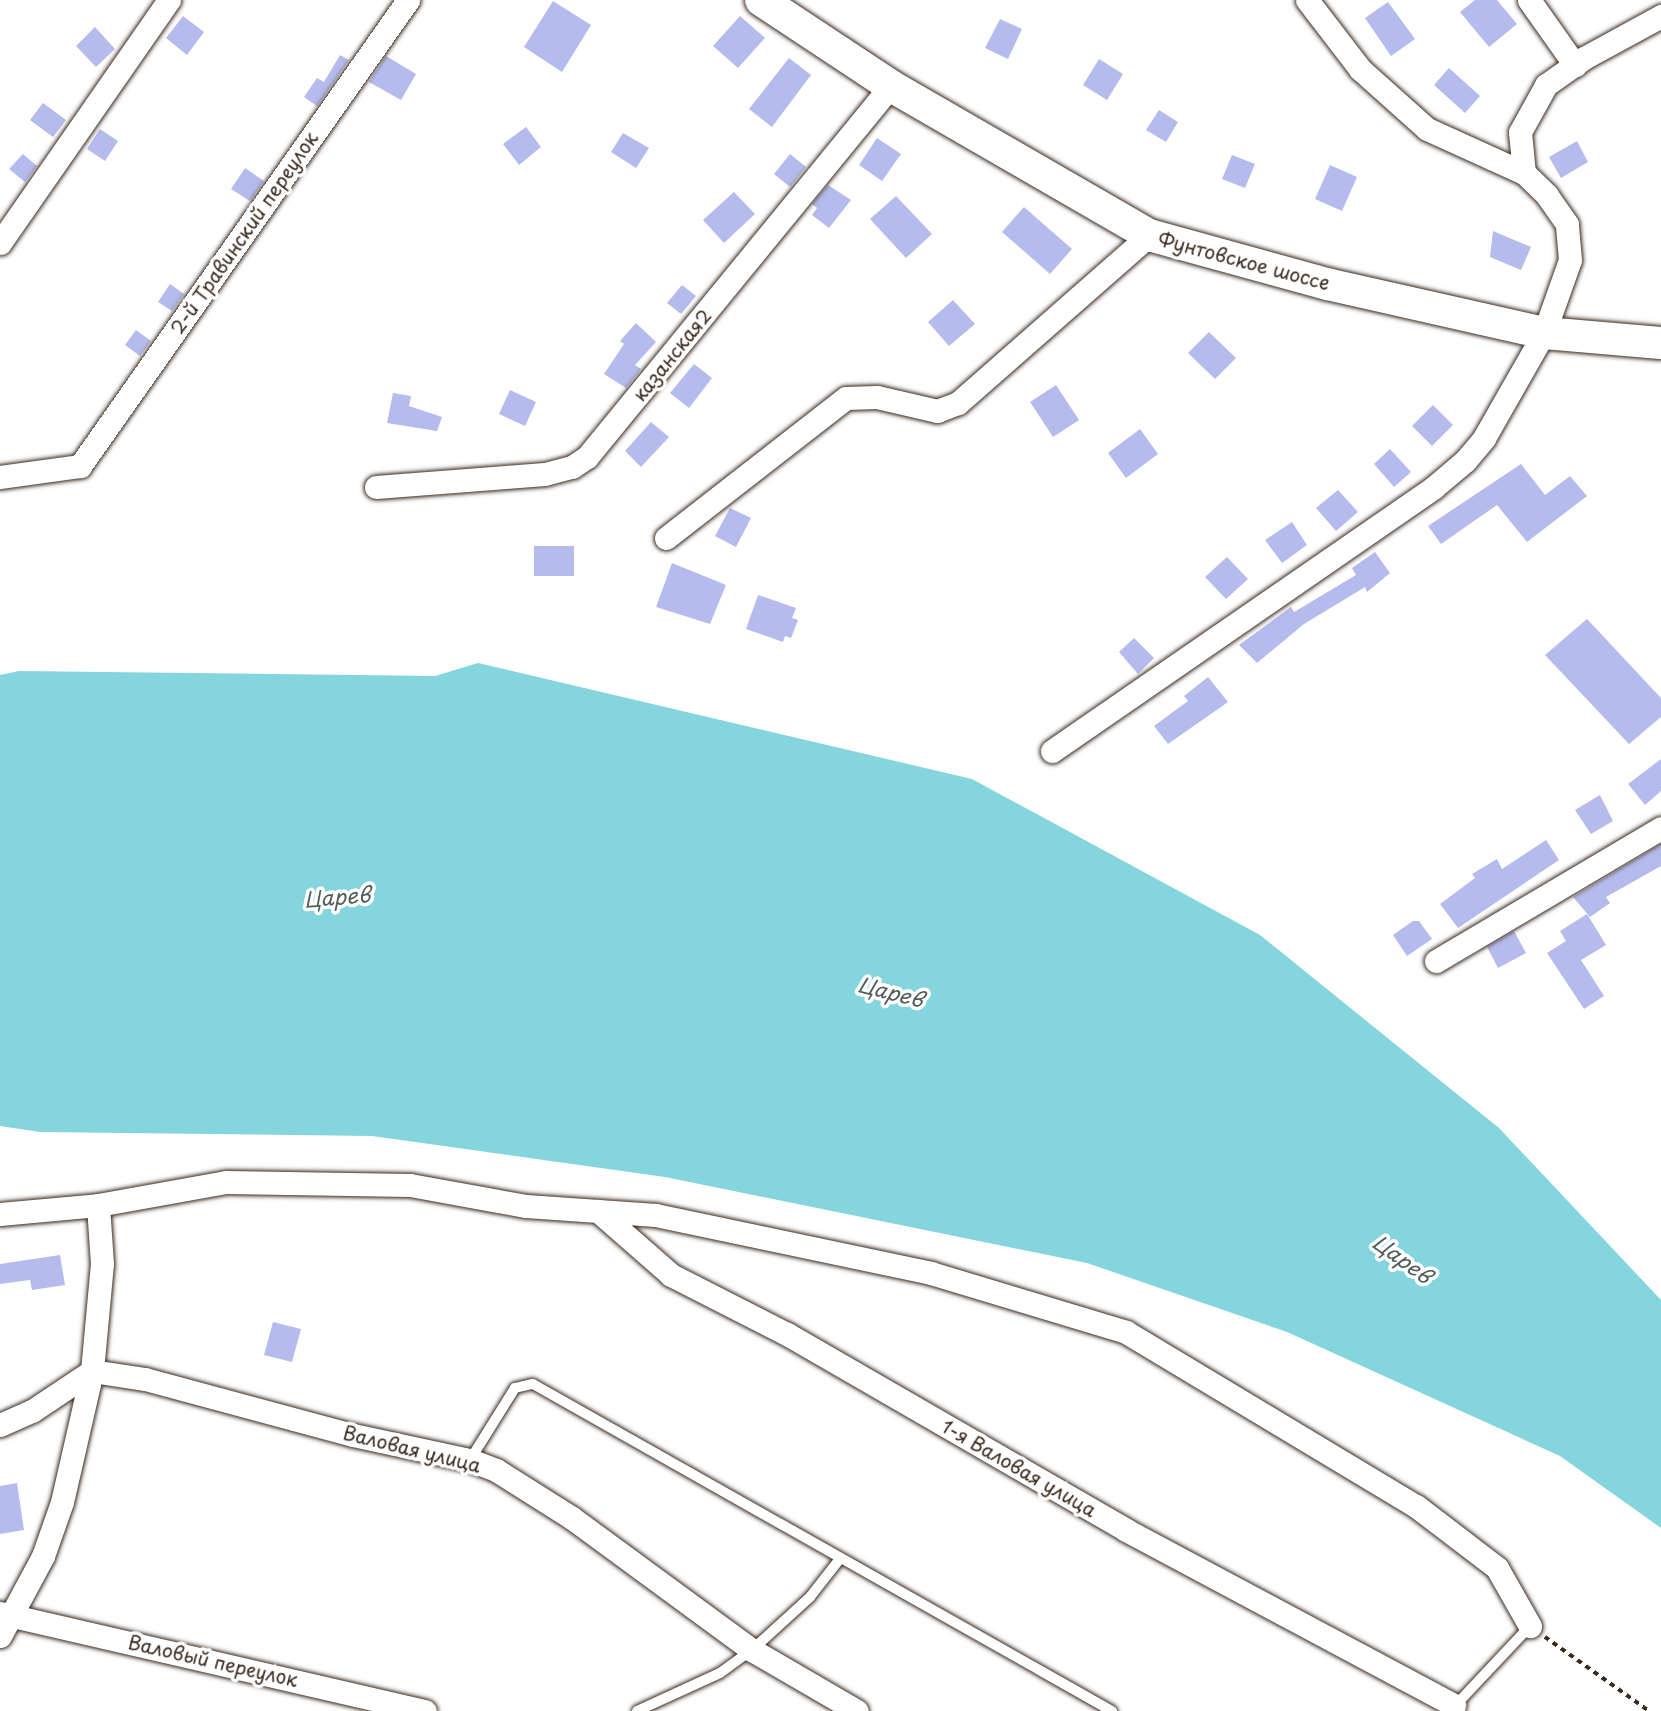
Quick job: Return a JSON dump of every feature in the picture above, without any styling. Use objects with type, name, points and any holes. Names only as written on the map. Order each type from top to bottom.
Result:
[{"type":"street","points":[[0,243],[169,0]]},
{"type":"street","name":"2-й Травинский переулок","points":[[0,477],[80,466],[408,0]]},
{"type":"street","name":"Фунтовское шоссе","points":[[761,0],[891,86],[1149,234],[1327,284],[1544,333],[1661,343]]},
{"type":"street","points":[[1052,751],[1422,496],[1465,461],[1484,438],[1544,333],[1570,260],[1570,237],[1560,211],[1524,173],[1427,130],[1360,69],[1307,0]]},
{"type":"street","points":[[1529,0],[1575,65]]},
{"type":"street","points":[[1524,173],[1519,146],[1526,116],[1546,85],[1575,65],[1661,16]]},
{"type":"street","name":"казанская2","points":[[376,487],[545,474],[572,467],[587,457],[891,86]]},
{"type":"street","points":[[666,538],[846,398],[877,397],[937,411],[958,403],[1149,234]]},
{"type":"street","points":[[1436,961],[1661,828]]},
{"type":"street","points":[[0,1214],[98,1205],[226,1182],[410,1185],[526,1206],[656,1215],[931,1273],[1126,1332],[1416,1506],[1497,1568],[1530,1626]]},
{"type":"street","points":[[0,1636],[6,1614],[43,1556],[62,1502],[92,1371],[102,1264],[98,1205]]},
{"type":"street","name":"1-я Валовая улица","points":[[598,1211],[671,1275],[787,1334],[1126,1530],[1274,1605],[1453,1708]]},
{"type":"street","points":[[0,1425],[32,1412],[92,1371]]},
{"type":"street","name":"Валовая улица","points":[[92,1371],[145,1379],[353,1435],[470,1460],[496,1470],[572,1518],[752,1650],[857,1711]]},
{"type":"street","name":"Валовый переулок","points":[[6,1614],[425,1711]]},
{"type":"lane","points":[[470,1460],[515,1388],[528,1382],[839,1560],[1112,1711]]},
{"type":"lane","points":[[637,1711],[720,1673],[752,1650],[810,1597],[839,1560]]},
{"type":"lane","points":[[1453,1708],[1530,1626]]},
{"type":"path","points":[[1530,1626],[1648,1711]]},
{"type":"water","name":"Царев","points":[[478,663],[972,779],[1260,935],[1499,1128],[1661,1300],[1661,1528],[1560,1456],[1287,1332],[1087,1263],[665,1177],[372,1136],[40,1132],[0,1126],[0,675],[19,671],[435,676]]},
{"type":"building","points":[[1475,0],[1497,0],[1517,24],[1489,47],[1460,12]]},
{"type":"building","points":[[553,1],[591,25],[562,72],[524,47]]},
{"type":"building","points":[[1388,2],[1415,39],[1391,56],[1365,18]]},
{"type":"building","points":[[183,16],[204,32],[187,55],[166,38]]},
{"type":"building","points":[[740,16],[765,38],[738,68],[713,46]]},
{"type":"building","points":[[1000,19],[1022,29],[1008,59],[985,48]]},
{"type":"building","points":[[95,27],[115,49],[96,67],[76,46]]},
{"type":"building","points":[[340,55],[349,60],[317,106],[304,97],[317,78],[324,82]]},
{"type":"building","points":[[386,56],[416,74],[401,100],[369,82]]},
{"type":"building","points":[[789,58],[811,75],[772,127],[749,109]]},
{"type":"building","points":[[1099,59],[1123,74],[1107,100],[1083,85]]},
{"type":"building","points":[[1449,68],[1480,96],[1465,113],[1434,85]]},
{"type":"building","points":[[43,103],[66,120],[53,137],[30,120]]},
{"type":"building","points":[[1159,110],[1178,122],[1166,142],[1146,130]]},
{"type":"building","points":[[526,127],[541,147],[519,165],[503,144]]},
{"type":"building","points":[[100,129],[118,141],[105,161],[87,149]]},
{"type":"building","points":[[623,133],[649,148],[636,168],[611,152]]},
{"type":"building","points":[[877,138],[901,154],[882,181],[859,165]]},
{"type":"building","points":[[1577,141],[1588,162],[1561,178],[1549,157]]},
{"type":"building","points":[[23,154],[37,166],[25,182],[9,169]]},
{"type":"building","points":[[790,154],[806,167],[790,187],[774,174]]},
{"type":"building","points":[[1232,155],[1255,164],[1245,188],[1222,179]]},
{"type":"building","points":[[1330,165],[1357,177],[1342,211],[1315,199]]},
{"type":"building","points":[[245,168],[264,181],[250,201],[231,189]]},
{"type":"building","points":[[828,185],[851,200],[829,228],[812,215],[817,208],[812,204]]},
{"type":"building","points":[[734,192],[755,214],[724,243],[703,220]]},
{"type":"building","points":[[896,196],[932,234],[906,258],[870,219]]},
{"type":"building","points":[[1024,207],[1072,249],[1050,274],[1002,232]]},
{"type":"building","points":[[1493,231],[1531,247],[1521,270],[1490,257]]},
{"type":"building","points":[[170,284],[184,294],[172,311],[158,302]]},
{"type":"building","points":[[682,285],[696,296],[681,314],[667,303]]},
{"type":"building","points":[[953,300],[975,324],[949,346],[928,322]]},
{"type":"building","points":[[636,323],[656,342],[635,365],[641,369],[626,388],[604,374],[624,344],[620,341]]},
{"type":"building","points":[[136,330],[151,341],[140,356],[125,345]]},
{"type":"building","points":[[1209,332],[1236,358],[1215,379],[1188,353]]},
{"type":"building","points":[[694,364],[712,378],[689,408],[670,393]]},
{"type":"building","points":[[1056,385],[1079,420],[1053,437],[1030,402]]},
{"type":"building","points":[[510,390],[536,402],[525,426],[499,414]]},
{"type":"building","points":[[393,393],[411,396],[409,406],[442,417],[437,431],[387,423]]},
{"type":"building","points":[[1433,405],[1453,425],[1432,446],[1412,426]]},
{"type":"building","points":[[651,422],[669,437],[641,467],[625,451]]},
{"type":"building","points":[[1140,429],[1158,454],[1126,478],[1108,453]]},
{"type":"building","points":[[1390,449],[1411,472],[1394,487],[1374,464]]},
{"type":"building","points":[[1521,464],[1545,495],[1570,476],[1587,496],[1527,542],[1497,505],[1441,544],[1428,526]]},
{"type":"building","points":[[1338,490],[1358,512],[1336,531],[1316,508]]},
{"type":"building","points":[[730,508],[751,518],[736,547],[715,536]]},
{"type":"building","points":[[1292,522],[1307,545],[1282,563],[1265,540]]},
{"type":"building","points":[[534,546],[574,546],[574,576],[534,576]]},
{"type":"building","points":[[1375,552],[1390,573],[1367,592],[1365,587],[1304,624],[1257,663],[1239,645],[1291,607],[1294,612],[1356,575],[1352,568]]},
{"type":"building","points":[[1227,557],[1248,579],[1226,599],[1205,577]]},
{"type":"building","points":[[672,563],[726,585],[710,624],[656,607]]},
{"type":"building","points":[[758,595],[796,608],[792,618],[798,620],[791,638],[785,636],[783,642],[746,629]]},
{"type":"building","points":[[1587,619],[1661,698],[1661,717],[1629,744],[1545,655]]},
{"type":"building","points":[[1134,638],[1154,658],[1138,674],[1119,652]]},
{"type":"building","points":[[1208,677],[1228,702],[1168,744],[1154,726],[1188,701],[1184,696]]},
{"type":"building","points":[[1661,759],[1661,791],[1645,805],[1628,784]]},
{"type":"building","points":[[1600,795],[1613,821],[1591,834],[1575,810]]},
{"type":"building","points":[[1546,840],[1559,860],[1458,928],[1440,904],[1475,878],[1472,874],[1497,859],[1502,869]]},
{"type":"building","points":[[1661,844],[1661,866],[1606,897],[1610,903],[1590,917],[1573,897]]},
{"type":"building","points":[[1587,914],[1606,945],[1581,960],[1604,996],[1584,1009],[1547,953],[1566,941],[1560,931]]},
{"type":"building","points":[[1413,921],[1419,921],[1432,939],[1407,956],[1393,935]]},
{"type":"building","points":[[1514,931],[1526,953],[1498,968],[1487,947]]},
{"type":"building","points":[[60,1255],[65,1285],[32,1290],[30,1280],[0,1284],[0,1264]]},
{"type":"building","points":[[273,1322],[301,1329],[292,1362],[264,1355]]},
{"type":"building","points":[[17,1483],[24,1530],[0,1534],[0,1486]]}]
